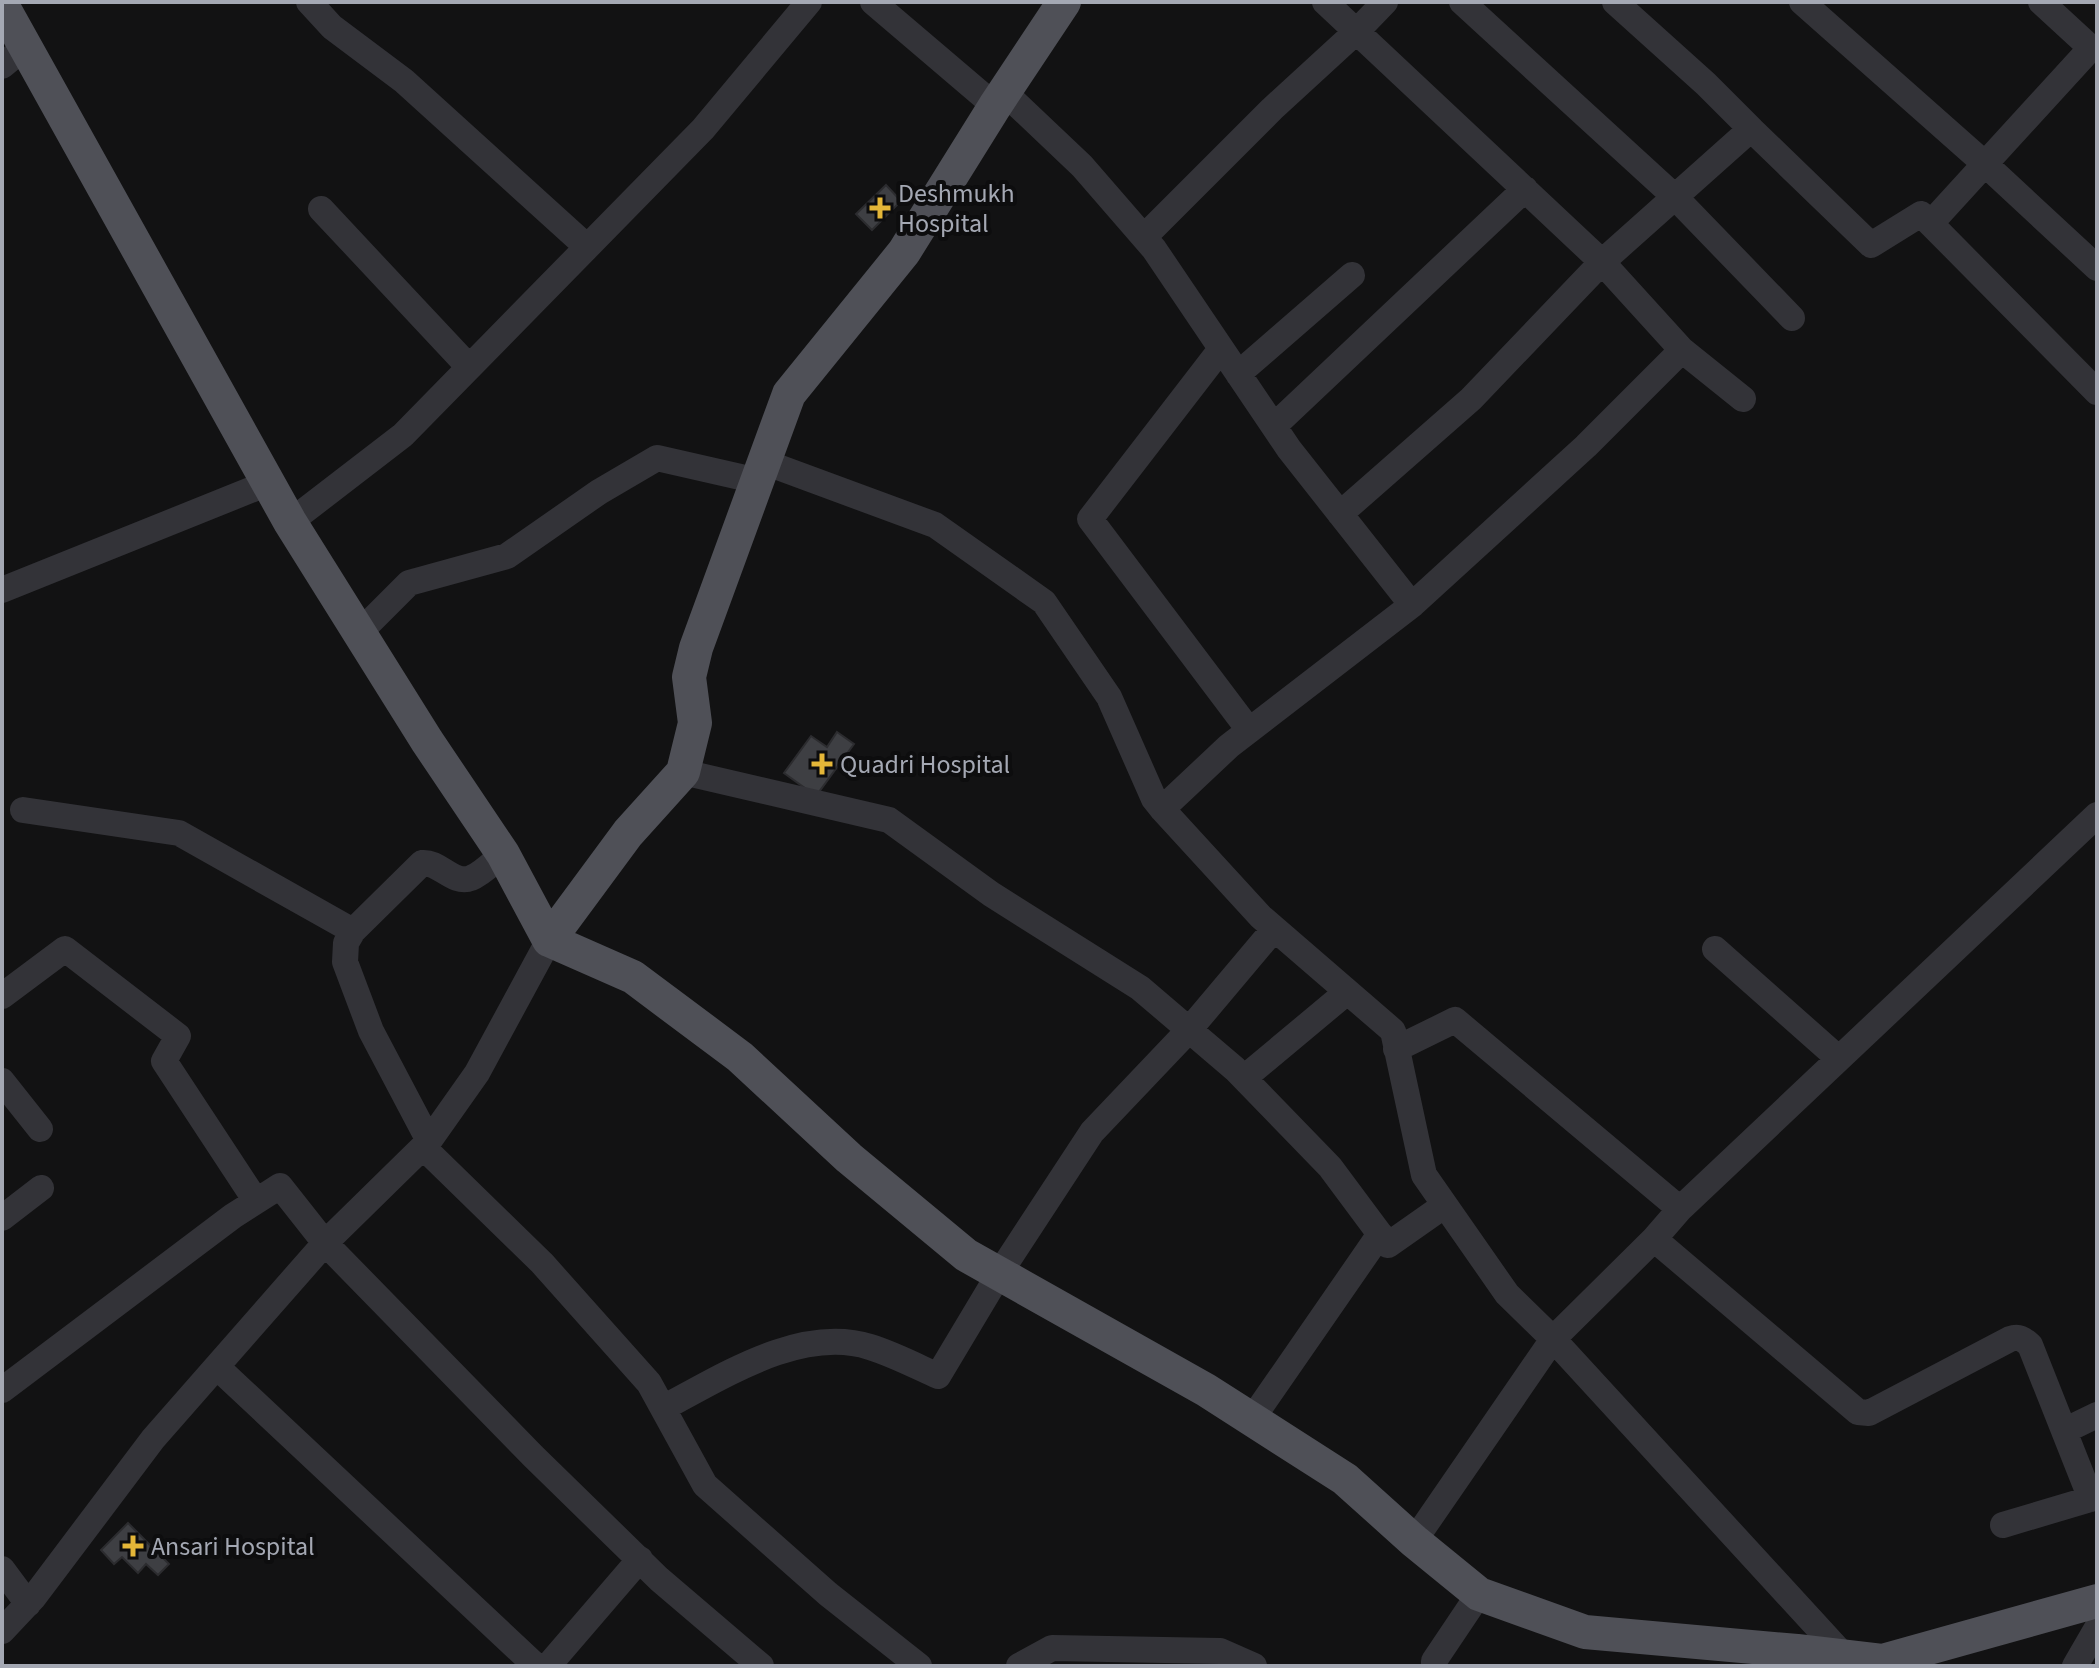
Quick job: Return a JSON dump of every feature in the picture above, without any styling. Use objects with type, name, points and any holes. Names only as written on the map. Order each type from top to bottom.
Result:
[{"type":"main road","points":[[549,940],[628,833],[683,772],[695,723],[689,677],[696,648],[789,394],[904,252],[999,99],[1064,2]]},
{"type":"main road","points":[[8,6],[14,56],[290,522],[427,741],[503,854],[549,940],[633,977],[740,1057],[849,1158],[954,1246],[1206,1390],[1345,1479],[1479,1594],[1585,1632],[1845,1657],[1883,1664],[1954,1653],[2097,1601]]},
{"type":"street","points":[[309,2],[332,27],[404,81],[587,247]]},
{"type":"street","points":[[290,522],[403,435],[703,129],[809,2]]},
{"type":"street","points":[[873,2],[1082,166],[1154,249],[1274,426],[1412,605]]},
{"type":"street","points":[[1325,2],[1602,262],[1682,350],[1743,399]]},
{"type":"street","points":[[1144,237],[1385,2]]},
{"type":"street","points":[[1462,2],[1675,197],[1792,318]]},
{"type":"street","points":[[1615,2],[1871,245],[1921,214],[2097,392]]},
{"type":"street","points":[[1802,2],[2097,268]]},
{"type":"street","points":[[1931,223],[2095,47],[2041,2]]},
{"type":"street","points":[[1340,514],[1471,399],[1602,262],[1751,129]]},
{"type":"street","points":[[1274,426],[1525,189]]},
{"type":"street","points":[[321,209],[469,367]]},
{"type":"street","points":[[1238,374],[1352,275]]},
{"type":"street","points":[[1221,349],[1090,519],[1249,730]]},
{"type":"street","points":[[1162,809],[1249,730],[1412,605],[1586,446],[1682,350]]},
{"type":"street","points":[[359,633],[409,583],[507,556],[599,492],[657,458],[761,472],[935,525],[1044,602],[1109,697],[1154,799],[1162,809],[1261,917],[1393,1031],[1424,1175],[1507,1294],[1553,1339],[1845,1657]]},
{"type":"street","points":[[2,590],[268,483]]},
{"type":"street","points":[[683,772],[889,820],[991,894],[1140,988],[1244,1078],[1330,1167],[1388,1245],[1445,1205]]},
{"type":"street","points":[[23,810],[179,833],[353,931]]},
{"type":"street","points":[[1414,1541],[1553,1339],[1680,1209],[2097,815]]},
{"type":"street","points":[[503,854],[473,877],[464,879],[430,862],[422,863],[353,931],[344,953],[371,1031],[426,1144],[542,1263],[649,1383],[705,1485],[828,1594],[919,1666]]},
{"type":"street","points":[[663,1408],[748,1363],[819,1341],[868,1346],[938,1376],[999,1274],[1092,1132],[1189,1030],[1274,929]]},
{"type":"street","points":[[2,1631],[28,1604],[153,1439],[325,1243],[426,1144],[477,1073],[549,940]]},
{"type":"street","points":[[2,996],[65,949],[178,1036],[164,1061],[256,1201]]},
{"type":"street","points":[[1715,949],[1838,1058]]},
{"type":"street","points":[[1244,1078],[1347,992]]},
{"type":"street","points":[[1396,1049],[1455,1020],[1680,1209]]},
{"type":"street","points":[[2,1081],[40,1129]]},
{"type":"street","points":[[2,1390],[280,1186],[325,1243],[443,1367],[640,1559],[761,1666]]},
{"type":"street","points":[[2,1218],[41,1188]]},
{"type":"street","points":[[1252,1419],[1380,1234]]},
{"type":"street","points":[[1654,1239],[1858,1412],[1869,1413],[2017,1337],[2030,1345],[2094,1498],[2003,1525]]},
{"type":"street","points":[[217,1367],[536,1666]]},
{"type":"street","points":[[2066,1430],[2097,1415]]},
{"type":"street","points":[[548,1666],[640,1559]]},
{"type":"street","points":[[2,1569],[28,1604]]},
{"type":"street","points":[[1434,1666],[1434,1661],[1479,1594]]},
{"type":"street","points":[[2075,1666],[2094,1638]]},
{"type":"street","points":[[1019,1666],[1052,1648],[1220,1651],[1254,1666]]},
{"type":"building","points":[[886,185],[901,201],[872,230],[856,214]]},
{"type":"building","points":[[837,732],[854,744],[816,796],[784,773],[811,736],[827,747]]},
{"type":"building","points":[[128,1523],[169,1564],[158,1575],[146,1564],[138,1573],[122,1557],[114,1564],[101,1550]]},
{"type":"place","name":"Deshmukh Hospital","points":[[880,208]]},
{"type":"place","name":"Quadri Hospital","points":[[822,764]]},
{"type":"place","name":"Ansari Hospital","points":[[133,1546]]}]
